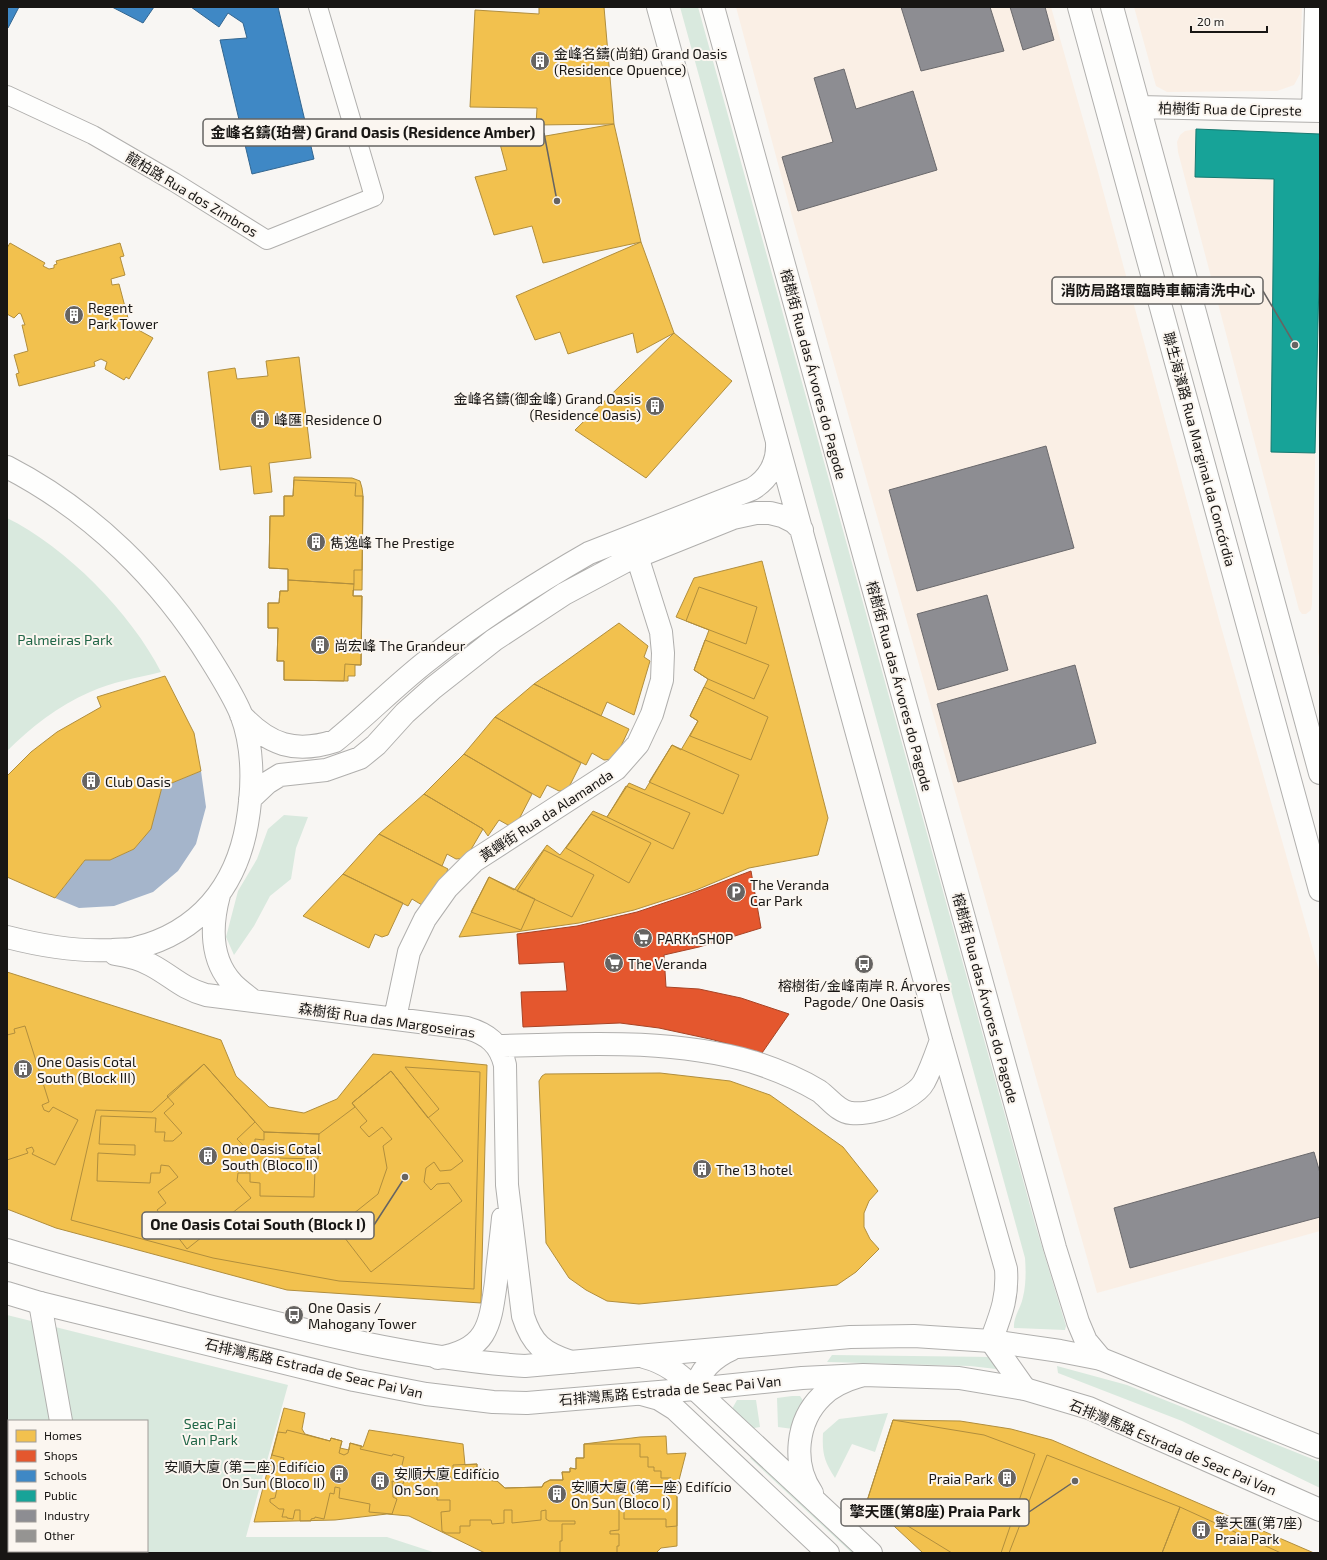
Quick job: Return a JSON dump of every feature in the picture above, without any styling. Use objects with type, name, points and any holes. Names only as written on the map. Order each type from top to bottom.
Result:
[{"type":"street","name":"龍柏路 Rua dos Zimbros","points":[[7,95],[93,135],[174,182],[268,240],[374,197],[318,7]]},
{"type":"street","points":[[658,7],[941,1040],[1006,1269],[1007,1289],[991,1341]]},
{"type":"street","name":"榕樹街 Rua das Árvores do Pagode","points":[[713,7],[1059,1262],[1078,1322],[1086,1341],[1101,1359]]},
{"type":"street","name":"聯生海濱路 Rua Marginal da Concórdia","points":[[1079,7],[1320,890]]},
{"type":"street","points":[[1112,7],[1320,773]]},
{"type":"street","points":[[1316,7],[1317,111]]},
{"type":"street","name":"柏樹街 Rua de Cipreste","points":[[1139,107],[1317,111]]},
{"type":"street","points":[[241,715],[256,731],[267,738],[287,745],[320,746],[335,741],[428,661],[528,590],[589,553],[752,489],[761,484],[772,470],[778,453],[777,440]]},
{"type":"street","points":[[7,467],[59,498],[93,523],[127,552],[164,593],[197,637],[228,687],[241,715],[250,763],[250,799],[243,845],[234,871],[219,895],[198,918],[176,933],[135,948],[101,950],[44,947],[7,937]]},
{"type":"street","points":[[250,799],[267,783],[280,775],[326,770],[360,758],[376,745],[405,713],[432,688],[494,640],[589,580],[637,556],[733,518],[756,513],[770,513],[782,516],[794,522],[802,530]]},
{"type":"street","name":"黃蟬街 Rua da Alamanda","points":[[395,1018],[409,952],[425,919],[447,888],[474,861],[616,769],[638,744],[652,714],[662,680],[663,653],[661,632],[637,556]]},
{"type":"street","points":[[219,895],[214,915],[213,936],[219,961],[232,984],[252,1000]]},
{"type":"street","name":"森樹街 Rua das Margoseiras","points":[[101,950],[133,958],[152,966],[182,986],[199,993],[467,1028],[486,1035],[498,1046]]},
{"type":"street","points":[[571,1362],[554,1357],[539,1346],[529,1332],[523,1316],[507,1185],[506,1072],[503,1056],[498,1046],[616,1043],[649,1044],[697,1051],[753,1062],[791,1077],[820,1092],[841,1109],[851,1113],[878,1110],[907,1097],[924,1084],[941,1040]]},
{"type":"street","points":[[438,1358],[456,1355],[472,1346],[484,1333],[491,1316],[507,1185]]},
{"type":"street","points":[[7,1250],[59,1266],[238,1313],[361,1343],[438,1358],[525,1366],[850,1337],[914,1336],[991,1341],[1060,1351],[1101,1359],[1320,1447]]},
{"type":"street","name":"石排灣馬路 Estrada de Seac Pai Van","points":[[7,1293],[40,1304],[332,1375],[426,1394],[527,1403],[641,1394],[802,1378],[864,1375],[960,1378],[1025,1389],[1089,1408],[1320,1510]]},
{"type":"street","points":[[40,1304],[60,1420]]},
{"type":"street","points":[[991,1341],[1025,1389]]},
{"type":"street","points":[[705,1439],[696,1422],[693,1403],[696,1389],[706,1368],[719,1355],[737,1347]]},
{"type":"street","points":[[641,1356],[660,1361],[675,1371],[871,1553]]},
{"type":"street","points":[[819,1504],[806,1484],[800,1462],[800,1438],[808,1415],[822,1396],[841,1382],[864,1375]]},
{"type":"street","points":[[641,1394],[659,1399],[675,1409],[705,1439],[828,1553]]},
{"type":"shaded area","points":[[736,7],[1051,7],[1095,161],[1220,623],[1320,974],[1320,1231],[1097,1293],[792,216]]},
{"type":"shaded area","points":[[1134,7],[1302,7],[1300,74],[1294,85],[1277,91],[1167,92],[1156,86]]},
{"type":"shaded area","points":[[1196,129],[1320,134],[1320,238],[1312,604],[1311,610],[1306,614],[1302,614],[1299,610],[1178,152],[1177,142],[1180,135],[1185,131]]},
{"type":"shaded area","points":[[1320,526],[1320,661],[1318,652]]},
{"type":"green space","points":[[680,7],[698,7],[1036,1227],[1066,1326],[1065,1330],[1014,1328],[1024,1292],[1026,1278],[1025,1258]]},
{"type":"green space","name":"Palmeiras Park","points":[[7,518],[52,546],[95,584],[133,627],[161,672],[125,680],[90,692],[78,698],[56,710],[7,751]]},
{"type":"green space","points":[[284,815],[308,817],[296,848],[291,879],[270,896],[254,926],[234,955],[226,937],[238,891],[257,859],[268,829]]},
{"type":"green space","name":"Seac Pai Van Park","points":[[7,1315],[288,1385],[246,1537],[387,1537],[436,1553],[7,1553]]},
{"type":"green space","points":[[832,1355],[993,1357],[999,1367],[996,1369],[970,1366],[827,1362]]},
{"type":"green space","points":[[1057,1366],[1127,1385],[1320,1462],[1320,1488],[1182,1421],[1058,1373]]},
{"type":"green space","points":[[800,1396],[804,1402],[793,1429],[778,1427],[777,1398]]},
{"type":"green space","points":[[737,1400],[756,1400],[760,1427],[749,1429],[732,1409]]},
{"type":"green space","points":[[888,1413],[875,1452],[852,1444],[835,1478],[824,1457],[823,1433],[839,1419]]},
{"type":"green space","points":[[754,1454],[861,1553],[852,1553],[750,1458]]},
{"type":"water","points":[[201,771],[206,807],[196,844],[178,871],[153,892],[114,906],[79,908],[55,898],[85,860],[110,860],[134,849],[151,828],[162,787]]},
{"type":"building: Homes","name":"金峰名鑄(尚鉑) Grand Oasis (Residence Opuence)","points":[[539,7],[604,7],[614,124],[536,125],[537,108],[470,107],[475,10],[539,14]]},
{"type":"building: Homes","points":[[614,124],[641,242],[543,263],[532,226],[494,235],[475,177],[507,170],[500,144]]},
{"type":"building: Homes","points":[[641,242],[674,333],[637,353],[633,333],[568,354],[560,332],[535,340],[516,296]]},
{"type":"building: Homes","name":"Regent Park Tower","points":[[10,243],[45,263],[43,266],[49,269],[54,268],[54,265],[57,264],[56,261],[120,243],[124,256],[120,257],[125,275],[111,279],[112,285],[119,284],[129,322],[125,324],[126,328],[132,329],[133,327],[153,338],[129,379],[126,377],[124,380],[105,369],[107,362],[101,359],[94,362],[95,366],[19,386],[16,374],[19,373],[14,355],[28,351],[22,325],[25,325],[21,314],[19,313],[14,318],[7,314],[7,248]]},
{"type":"building: Homes","name":"金峰名鑄(御金峰) Grand Oasis (Residence Oasis)","points":[[674,333],[732,381],[646,478],[575,430]]},
{"type":"building: Homes","name":"峰匯 Residence O","points":[[299,357],[311,458],[269,463],[272,492],[254,494],[251,466],[220,470],[208,372],[235,368],[237,379],[268,376],[266,361]]},
{"type":"building: Homes","points":[[294,477],[352,478],[360,481],[362,488],[362,590],[353,590],[353,596],[362,596],[361,665],[355,665],[355,676],[348,676],[348,681],[284,680],[284,661],[277,661],[278,628],[268,628],[268,603],[279,603],[280,591],[288,591],[288,569],[269,568],[270,516],[284,516],[284,496],[293,496]]},
{"type":"building: Homes","name":"雋逸峰 The Prestige","points":[[294,480],[356,483],[355,496],[363,496],[362,570],[354,570],[354,584],[288,580],[288,569],[269,568],[270,516],[284,516],[284,496],[293,496]]},
{"type":"building: Homes","points":[[762,561],[828,818],[818,855],[749,868],[696,890],[634,910],[579,923],[515,932],[459,937],[489,877],[514,890],[547,845],[560,855],[593,811],[607,817],[629,783],[645,790],[672,745],[681,750],[698,721],[690,716],[708,679],[694,670],[709,630],[676,617],[694,578]]},
{"type":"building: Homes","name":"尚宏峰 The Grandeur","points":[[288,580],[354,584],[353,596],[362,596],[361,665],[345,664],[344,681],[284,680],[284,661],[277,661],[278,628],[268,628],[268,603],[279,603],[280,591],[288,591]]},
{"type":"building: Homes","points":[[699,587],[757,607],[746,644],[686,621]]},
{"type":"building: Homes","points":[[619,623],[648,646],[644,657],[650,661],[634,715],[607,702],[601,716],[534,684]]},
{"type":"building: Homes","points":[[705,640],[769,665],[754,699],[708,679],[694,670]]},
{"type":"building: Homes","name":"Club Oasis","points":[[165,676],[194,733],[201,771],[162,787],[151,829],[134,849],[110,860],[85,860],[55,898],[7,877],[7,776],[31,752],[57,732],[101,707],[97,697]]},
{"type":"building: Homes","points":[[534,684],[629,729],[615,759],[604,760],[592,753],[586,765],[495,717]]},
{"type":"building: Homes","points":[[704,687],[768,717],[751,760],[690,736],[698,721],[690,716]]},
{"type":"building: Homes","points":[[495,717],[581,763],[567,791],[559,791],[547,785],[540,798],[464,754]]},
{"type":"building: Homes","points":[[672,745],[739,775],[723,814],[649,782]]},
{"type":"building: Homes","points":[[464,754],[532,794],[516,825],[508,825],[499,820],[488,836],[483,829],[424,794]]},
{"type":"building: Homes","points":[[626,786],[690,813],[673,849],[607,817]]},
{"type":"building: Homes","points":[[424,794],[483,829],[466,858],[456,859],[447,854],[442,866],[379,834]]},
{"type":"building: Homes","points":[[591,814],[651,843],[629,883],[566,848]]},
{"type":"building: Homes","points":[[379,834],[448,869],[442,883],[422,905],[412,899],[408,906],[343,874]]},
{"type":"building: Homes","points":[[544,850],[594,875],[572,917],[517,891]]},
{"type":"building: Homes","points":[[343,874],[403,903],[388,935],[382,937],[375,934],[369,948],[303,916]]},
{"type":"building: Homes","points":[[489,877],[535,899],[521,930],[471,912]]},
{"type":"building: Homes","points":[[7,972],[221,1040],[236,1076],[269,1107],[304,1113],[337,1099],[373,1054],[487,1065],[481,1303],[287,1290],[56,1228],[7,1209]]},
{"type":"building: Homes","name":"One Oasis Cotal South (Block III)","points":[[25,1026],[49,1102],[42,1105],[44,1110],[49,1112],[53,1107],[78,1120],[55,1165],[32,1154],[34,1151],[32,1147],[26,1149],[28,1153],[7,1160],[7,1035],[15,1033],[14,1029]]},
{"type":"building: Homes","name":"One Oasis Cotal South (Bloco II)","points":[[204,1064],[255,1122],[237,1139],[245,1147],[255,1148],[255,1139],[264,1140],[264,1132],[319,1134],[318,1159],[278,1158],[277,1169],[315,1170],[314,1197],[260,1196],[260,1183],[250,1182],[250,1173],[238,1173],[237,1181],[251,1198],[187,1249],[157,1210],[166,1203],[158,1192],[178,1177],[169,1166],[161,1165],[160,1173],[151,1173],[150,1183],[97,1181],[98,1153],[135,1155],[135,1145],[99,1144],[101,1116],[156,1118],[155,1132],[165,1132],[164,1141],[173,1141],[182,1133],[164,1113],[174,1104],[167,1096]]},
{"type":"building: Homes","points":[[204,1064],[264,1132],[319,1134],[355,1107],[352,1103],[391,1071],[428,1118],[439,1109],[405,1067],[480,1072],[474,1289],[339,1281],[213,1258],[71,1220],[96,1110],[152,1112]]},
{"type":"building: Homes","points":[[391,1071],[463,1161],[451,1170],[440,1171],[434,1162],[426,1168],[424,1182],[431,1190],[437,1184],[449,1183],[462,1201],[371,1272],[341,1233],[358,1220],[353,1214],[378,1194],[387,1168],[383,1146],[392,1139],[382,1127],[369,1137],[360,1127],[367,1121],[352,1103]]},
{"type":"building: Homes","name":"The 13 hotel","points":[[660,1073],[730,1081],[770,1095],[843,1147],[878,1191],[869,1201],[864,1213],[864,1227],[870,1239],[879,1249],[856,1272],[837,1285],[639,1304],[607,1301],[586,1290],[569,1278],[546,1243],[539,1081],[545,1074]]},
{"type":"building: Homes","name":"安順大廈 Edifício On Son","points":[[284,1408],[305,1413],[302,1429],[305,1434],[330,1441],[331,1438],[342,1441],[340,1448],[349,1450],[350,1443],[363,1447],[369,1430],[463,1444],[465,1465],[477,1464],[477,1470],[484,1469],[484,1480],[497,1481],[505,1488],[542,1487],[544,1483],[550,1480],[563,1480],[562,1472],[570,1472],[570,1468],[576,1469],[576,1458],[584,1458],[584,1444],[640,1437],[666,1436],[667,1454],[686,1453],[677,1488],[677,1546],[661,1548],[656,1553],[485,1553],[409,1516],[387,1514],[335,1520],[254,1522]]},
{"type":"building: Homes","name":"Praia Park","points":[[893,1420],[960,1421],[1011,1429],[1052,1440],[1314,1553],[923,1553],[867,1501]]},
{"type":"building: Homes","name":"Praia Park","points":[[893,1420],[984,1435],[1035,1454],[1001,1553],[952,1553],[867,1501]]},
{"type":"building: Homes","name":"安順大廈 (第二座) Edifício On Sun (Bloco II)","points":[[287,1430],[330,1441],[331,1438],[342,1441],[339,1453],[344,1455],[348,1453],[350,1443],[362,1446],[360,1449],[404,1457],[401,1469],[406,1471],[403,1484],[392,1481],[393,1497],[397,1499],[392,1514],[369,1512],[370,1504],[339,1498],[340,1488],[335,1487],[334,1494],[330,1493],[324,1519],[315,1517],[311,1519],[311,1521],[300,1521],[300,1510],[295,1510],[293,1519],[282,1517],[284,1509],[279,1509],[270,1502],[270,1499],[275,1498],[279,1480],[271,1477],[274,1465],[281,1467],[284,1458],[272,1455],[278,1432],[286,1433]]},
{"type":"building: Homes","name":"安順大廈 (第一座) Edifício On Sun (Bloco I)","points":[[584,1444],[640,1444],[640,1457],[648,1457],[648,1467],[654,1467],[654,1471],[661,1471],[661,1478],[671,1478],[671,1488],[677,1488],[677,1526],[666,1527],[666,1519],[624,1519],[624,1510],[619,1510],[619,1530],[610,1531],[610,1534],[619,1534],[619,1546],[617,1546],[617,1553],[560,1553],[562,1524],[575,1524],[575,1521],[549,1521],[546,1519],[546,1510],[541,1511],[541,1520],[512,1523],[512,1510],[504,1510],[504,1523],[492,1524],[491,1520],[470,1520],[470,1526],[460,1526],[460,1533],[446,1533],[442,1531],[441,1512],[450,1511],[450,1500],[437,1500],[437,1476],[450,1476],[450,1478],[453,1478],[453,1465],[477,1464],[477,1470],[484,1469],[484,1480],[497,1481],[505,1488],[542,1487],[544,1483],[550,1480],[563,1480],[562,1472],[570,1472],[570,1468],[576,1469],[576,1458],[584,1458]]},
{"type":"building: Homes","points":[[1047,1455],[1180,1507],[1162,1553],[1009,1553]]},
{"type":"building: Homes","name":"擎天匯(第7座) Praia Park","points":[[1180,1507],[1281,1553],[1162,1553]]},
{"type":"building: Shops","name":"The Veranda","points":[[751,871],[761,928],[699,947],[664,955],[666,987],[699,989],[741,998],[789,1014],[762,1053],[710,1039],[659,1028],[620,1023],[523,1027],[521,992],[567,991],[564,962],[519,964],[517,934],[577,926],[637,912]]},
{"type":"building: Schools","points":[[7,7],[19,7],[8,28],[7,28]]},
{"type":"building: Schools","points":[[112,7],[154,7],[143,23]]},
{"type":"building: Schools","points":[[191,7],[278,7],[314,159],[252,174],[220,40],[247,38],[243,23],[228,13],[219,27]]},
{"type":"building: Public","points":[[1196,129],[1320,134],[1320,238],[1315,453],[1271,452],[1274,179],[1195,177]]},
{"type":"building: Industry","points":[[901,7],[990,7],[1004,51],[921,71]]},
{"type":"building: Industry","points":[[1010,7],[1045,7],[1054,40],[1023,50]]},
{"type":"building: Industry","points":[[844,69],[856,109],[913,91],[937,170],[798,211],[782,157],[833,142],[814,78]]},
{"type":"building: Industry","points":[[1046,446],[1074,548],[917,591],[889,490]]},
{"type":"building: Industry","points":[[987,595],[1008,670],[938,690],[917,614]]},
{"type":"building: Industry","points":[[1075,665],[1096,743],[958,782],[937,704]]},
{"type":"building: Industry","points":[[1314,1152],[1320,1173],[1320,1217],[1130,1268],[1114,1208]]},
{"type":"building: Other","points":[[8,1500],[8,1552],[53,1553],[7,1553]]},
{"type":"place","name":"金峰名鑄(尚鉑) Grand Oasis (Residence Opuence)","points":[[540,61]]},
{"type":"place","name":"金峰名鑄(珀譽) Grand Oasis (Residence Amber)","points":[[557,201]]},
{"type":"place","name":"Regent Park Tower","points":[[74,315]]},
{"type":"place","name":"消防局路環臨時車輛清洗中心","points":[[1295,345]]},
{"type":"place","name":"金峰名鑄(御金峰) Grand Oasis (Residence Oasis)","points":[[655,406]]},
{"type":"place","name":"峰匯 Residence O","points":[[260,419]]},
{"type":"place","name":"雋逸峰 The Prestige","points":[[316,542]]},
{"type":"place","name":"尚宏峰 The Grandeur","points":[[320,645]]},
{"type":"place","name":"Club Oasis","points":[[91,781]]},
{"type":"place","name":"The Veranda Car Park","points":[[736,892]]},
{"type":"place","name":"PARKnSHOP","points":[[643,938]]},
{"type":"place","name":"The Veranda","points":[[614,963]]},
{"type":"place","name":"榕樹街/金峰南岸 R. Árvores Pagode/ One Oasis","points":[[864,964]]},
{"type":"place","name":"One Oasis Cotal South (Block III)","points":[[23,1069]]},
{"type":"place","name":"One Oasis Cotal South (Bloco II)","points":[[208,1156]]},
{"type":"place","name":"The 13 hotel","points":[[702,1169]]},
{"type":"place","name":"One Oasis Cotai South (Block I)","points":[[405,1177]]},
{"type":"place","name":"One Oasis / Mahogany Tower","points":[[294,1315]]},
{"type":"place","name":"安順大廈 (第二座) Edifício On Sun (Bloco II)","points":[[339,1474]]},
{"type":"place","name":"Praia Park","points":[[1007,1478]]},
{"type":"place","name":"安順大廈 Edifício On Son","points":[[380,1481]]},
{"type":"place","name":"擎天匯(第8座) Praia Park","points":[[1075,1481]]},
{"type":"place","name":"安順大廈 (第一座) Edifício On Sun (Bloco I)","points":[[557,1494]]},
{"type":"place","name":"擎天匯(第7座) Praia Park","points":[[1201,1530]]}]
